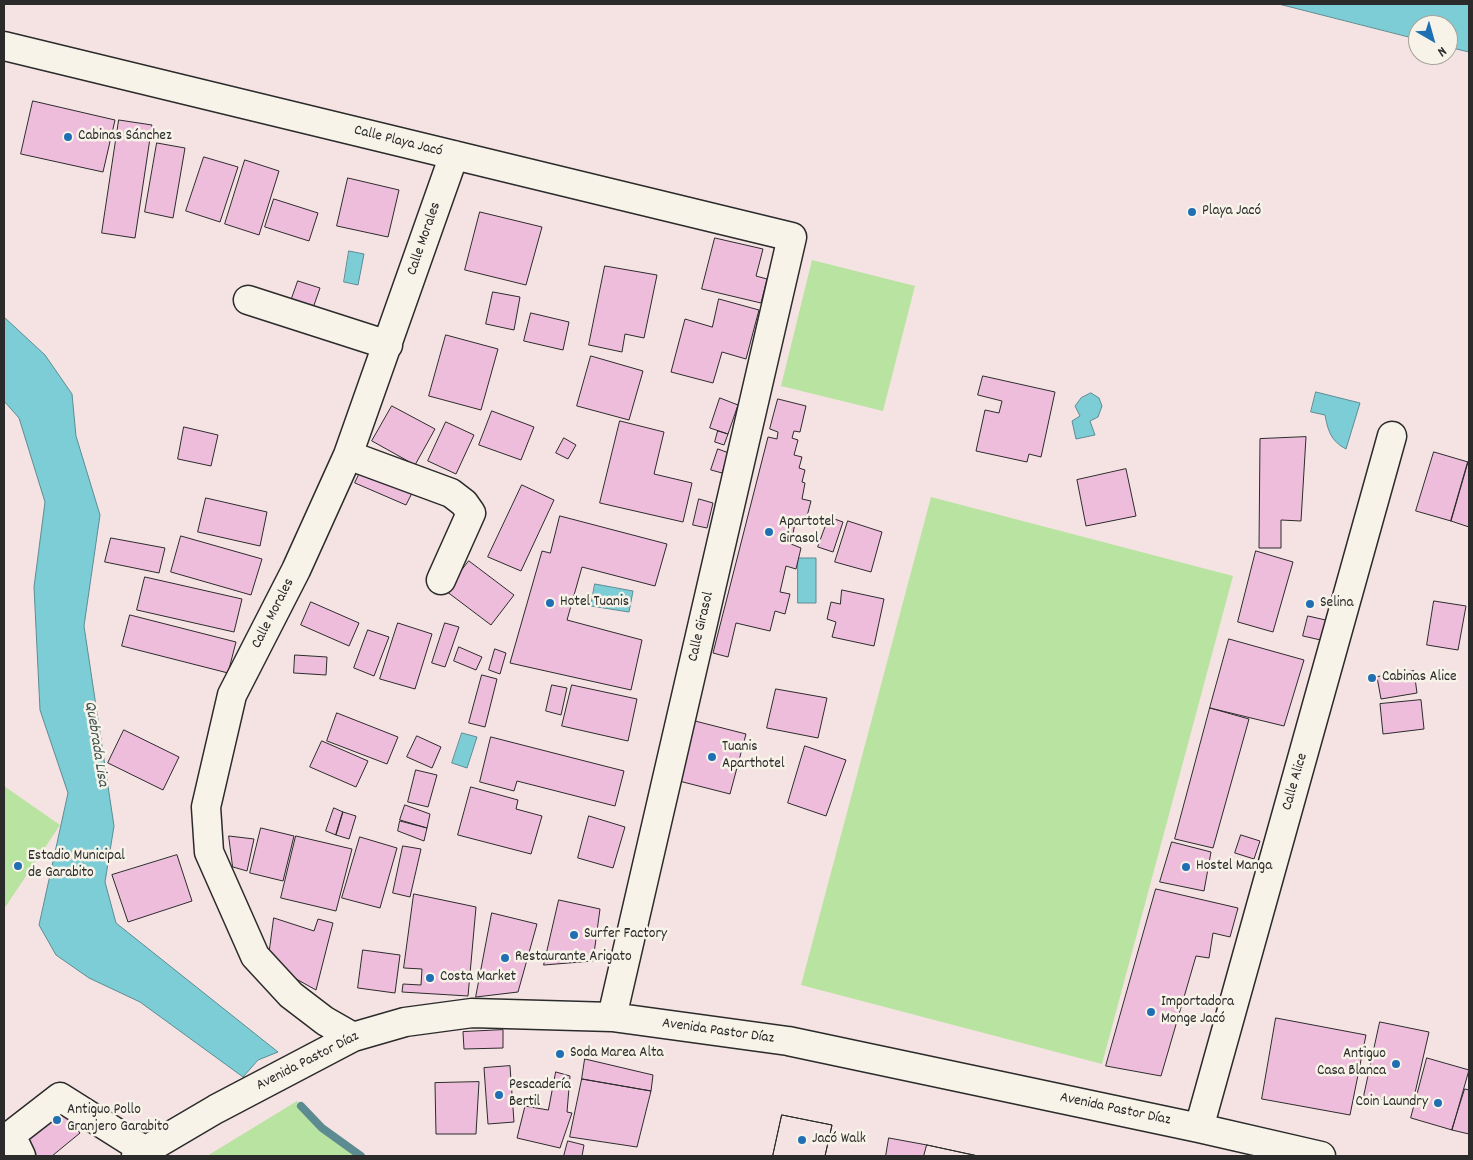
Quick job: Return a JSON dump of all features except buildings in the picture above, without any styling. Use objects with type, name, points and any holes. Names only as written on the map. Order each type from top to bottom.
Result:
[{"type":"street","name":"Calle Playa Jacó","points":[[4,46],[792,237]]},
{"type":"street","name":"Calle Morales","points":[[353,1037],[325,1021],[291,995],[255,956],[209,852],[206,807],[232,695],[296,570],[348,455],[454,155]]},
{"type":"street","name":"Calle Girasol","points":[[612,1017],[792,237]]},
{"type":"street","points":[[248,300],[388,345]]},
{"type":"street","name":"Calle Alice","points":[[1199,1128],[1392,436]]},
{"type":"street","points":[[348,455],[451,493],[464,503],[471,513],[441,580]]},
{"type":"street","name":"Avenida Pastor Díaz","points":[[140,1153],[353,1037],[405,1022],[472,1013],[612,1017],[788,1041],[1199,1128],[1321,1156]]},
{"type":"street","points":[[21,1156],[12,1135],[60,1097],[140,1153]]},
{"type":"green space","points":[[812,260],[915,286],[883,411],[781,386]]},
{"type":"green space","points":[[931,497],[1233,576],[1102,1064],[801,985]]},
{"type":"green space","name":"Estadio Municipal de Garabito","points":[[4,786],[60,825],[4,909]]},
{"type":"green space","points":[[297,1101],[322,1128],[359,1156],[207,1156]]},
{"type":"water","points":[[1279,4],[1469,4],[1469,52],[1458,49],[1458,15],[1408,15],[1408,36]]},
{"type":"water","points":[[349,251],[364,254],[358,285],[344,282]]},
{"type":"water","points":[[4,317],[45,355],[72,394],[76,436],[100,515],[84,626],[114,826],[105,882],[116,923],[278,1052],[258,1060],[243,1077],[140,1002],[89,978],[56,955],[39,925],[68,793],[40,710],[34,587],[45,502],[19,418],[4,401]]},
{"type":"water","points":[[1316,392],[1360,403],[1346,449],[1337,443],[1331,435],[1325,415],[1311,412]]},
{"type":"water","points":[[1091,393],[1099,398],[1102,406],[1098,417],[1090,421],[1095,435],[1076,439],[1072,421],[1080,416],[1075,406],[1081,398]]},
{"type":"water","points":[[798,558],[816,558],[816,603],[798,603]]},
{"type":"water","points":[[595,584],[633,591],[629,612],[591,606]]},
{"type":"water","points":[[462,733],[477,737],[467,768],[452,763]]},
{"type":"waterway","name":"Quebrada Lisa","points":[[301,1106],[322,1128],[361,1156]]},
{"type":"place","name":"Cabinas Sánchez","points":[[68,137]]},
{"type":"place","name":"Playa Jacó","points":[[1192,212]]},
{"type":"place","name":"Apartotel Girasol","points":[[769,532]]},
{"type":"place","name":"Hotel Tuanis","points":[[550,603]]},
{"type":"place","name":"Selina","points":[[1310,604]]},
{"type":"place","name":"Cabinas Alice","points":[[1372,678]]},
{"type":"place","name":"Tuanis Aparthotel","points":[[712,757]]},
{"type":"place","name":"Estadio Municipal de Garabito","points":[[18,866]]},
{"type":"place","name":"Hostel Manga","points":[[1186,867]]},
{"type":"place","name":"Surfer Factory","points":[[574,935]]},
{"type":"place","name":"Restaurante Arigato","points":[[505,958]]},
{"type":"place","name":"Costa Market","points":[[430,978]]},
{"type":"place","name":"Importadora Monge Jacó","points":[[1151,1012]]},
{"type":"place","name":"Soda Marea Alta","points":[[560,1054]]},
{"type":"place","name":"Antiguo Casa Blanca","points":[[1396,1064]]},
{"type":"place","name":"Pescadería Bertil","points":[[499,1095]]},
{"type":"place","name":"Coin Laundry","points":[[1438,1103]]},
{"type":"place","name":"Antiguo Pollo Granjero Garabito","points":[[57,1120]]},
{"type":"place","name":"Jacó Walk","points":[[802,1140]]}]
